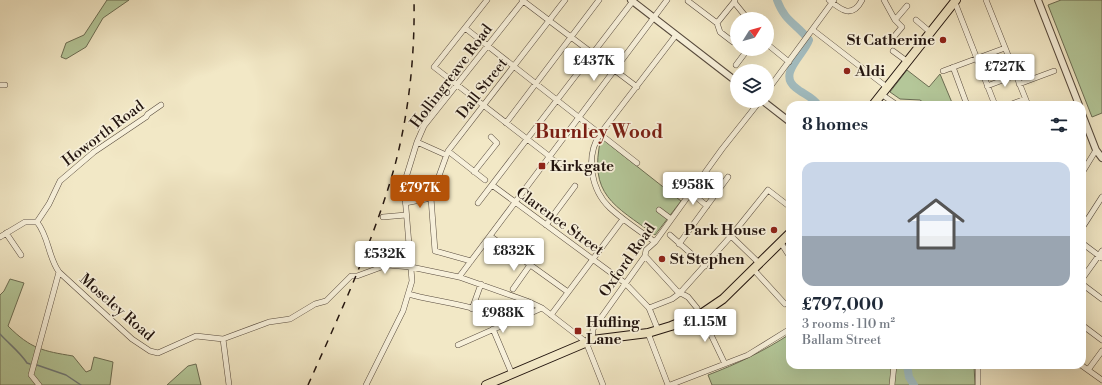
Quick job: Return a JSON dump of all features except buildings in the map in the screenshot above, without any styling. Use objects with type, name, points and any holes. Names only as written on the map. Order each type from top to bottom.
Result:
[{"type":"highway","points":[[876,101],[888,88],[955,1]]},
{"type":"highway","points":[[486,385],[589,341],[648,333],[716,305],[786,237]]},
{"type":"street","points":[[487,0],[434,67],[458,84],[548,157],[560,164]]},
{"type":"street","points":[[523,0],[637,87]]},
{"type":"street","name":"Hollingreave Road","points":[[366,385],[400,316],[412,281],[404,184],[417,142],[424,126],[523,0]]},
{"type":"street","name":"Dall Street","points":[[430,198],[447,153],[565,0]]},
{"type":"street","points":[[506,123],[599,0]]},
{"type":"street","points":[[478,203],[593,54],[632,0],[730,77]]},
{"type":"street","points":[[459,277],[667,0]]},
{"type":"street","points":[[774,82],[805,41],[831,1],[843,11],[849,12],[859,6],[862,0]]},
{"type":"street","points":[[884,0],[895,20],[902,27],[892,39]]},
{"type":"street","points":[[1038,0],[1077,101]]},
{"type":"street","points":[[688,1],[717,23],[720,32],[730,40]]},
{"type":"street","points":[[717,23],[735,1],[743,12]]},
{"type":"street","points":[[955,1],[993,101]]},
{"type":"street","points":[[988,1],[1026,101]]},
{"type":"street","points":[[895,20],[907,6]]},
{"type":"street","points":[[916,20],[930,32]]},
{"type":"street","points":[[464,28],[637,163]]},
{"type":"street","points":[[812,31],[888,88]]},
{"type":"street","points":[[655,242],[609,207],[600,195],[594,180],[591,157],[596,140],[600,134],[676,35]]},
{"type":"street","points":[[943,70],[1005,48]]},
{"type":"street","points":[[774,50],[789,62]]},
{"type":"street","points":[[893,51],[908,62]]},
{"type":"street","points":[[953,67],[966,101]]},
{"type":"street","points":[[1019,84],[1054,71]]},
{"type":"street","points":[[987,86],[1016,75]]},
{"type":"street","points":[[881,94],[891,101]]},
{"type":"street","points":[[1018,101],[1025,98]]},
{"type":"street","name":"Howorth Road","points":[[37,222],[50,204],[60,181],[94,152],[146,117],[161,105]]},
{"type":"street","name":"Oxford Road","points":[[589,341],[593,329],[645,256],[646,250],[655,242],[690,192],[755,108]]},
{"type":"street","points":[[772,108],[786,119]]},
{"type":"street","points":[[1086,125],[1096,150],[1102,158]]},
{"type":"street","points":[[474,172],[497,143],[490,137]]},
{"type":"street","points":[[417,142],[447,153],[485,180]]},
{"type":"street","points":[[1086,166],[1096,150]]},
{"type":"street","points":[[679,244],[728,177]]},
{"type":"street","name":"Clarence Street","points":[[492,185],[625,283],[649,308],[658,330]]},
{"type":"street","points":[[546,225],[576,186]]},
{"type":"street","points":[[649,308],[672,299],[680,293],[731,236],[768,190],[786,204]]},
{"type":"street","points":[[690,192],[707,206]]},
{"type":"street","points":[[1086,222],[1102,197]]},
{"type":"street","points":[[405,204],[430,198],[435,251],[471,261]]},
{"type":"street","points":[[659,210],[671,219]]},
{"type":"street","points":[[384,217],[406,215]]},
{"type":"street","points":[[551,315],[623,219]]},
{"type":"street","points":[[0,237],[25,222],[37,222]]},
{"type":"street","name":"Moseley Road","points":[[37,222],[46,235],[54,264],[60,272],[132,339],[150,351],[158,353],[196,336],[223,339],[269,322],[290,319],[315,304],[326,301],[334,294],[344,281],[351,276],[358,276],[387,265],[411,267]]},
{"type":"street","points":[[6,233],[21,255]]},
{"type":"street","points":[[670,235],[705,266]]},
{"type":"street","points":[[490,236],[568,292]]},
{"type":"street","points":[[731,236],[757,267],[784,304]]},
{"type":"street","points":[[781,243],[786,251]]},
{"type":"street","points":[[1086,246],[1101,255],[1086,274]]},
{"type":"street","points":[[645,256],[680,293],[688,297],[699,311],[725,364]]},
{"type":"street","points":[[513,289],[530,265]]},
{"type":"street","points":[[411,267],[459,277],[527,300],[542,308],[589,341],[603,385]]},
{"type":"street","points":[[39,385],[31,375],[60,272]]},
{"type":"street","points":[[472,309],[481,284]]},
{"type":"street","points":[[1086,287],[1102,299]]},
{"type":"street","points":[[408,294],[472,309],[502,319],[507,323]]},
{"type":"street","points":[[458,345],[542,308]]},
{"type":"street","points":[[493,329],[512,374]]},
{"type":"street","points":[[1086,329],[1102,340]]},
{"type":"street","points":[[648,333],[669,385],[748,355],[786,332]]},
{"type":"street","points":[[223,339],[229,385]]},
{"type":"street","points":[[1102,351],[1088,370],[1102,380]]},
{"type":"street","points":[[892,385],[894,369]]},
{"type":"street","points":[[978,369],[978,385]]},
{"type":"green space","points":[[107,0],[129,0],[103,18],[86,47],[66,59],[61,57],[66,43],[84,35]]},
{"type":"green space","points":[[1061,0],[1102,0],[1102,113],[1092,117],[1048,5]]},
{"type":"green space","points":[[907,70],[929,87],[940,74],[951,101],[900,99],[890,92]]},
{"type":"green space","points":[[601,138],[681,201],[655,235],[627,215],[608,197],[602,186],[598,173],[598,157]]},
{"type":"green space","points":[[10,279],[24,283],[8,326],[24,340],[38,348],[73,356],[86,372],[91,370],[94,357],[113,362],[110,385],[0,385],[0,295],[4,291]]},
{"type":"green space","points":[[786,336],[786,369],[974,369],[975,385],[712,385],[708,375],[750,357]]},
{"type":"green space","points":[[196,364],[201,385],[167,385],[188,366]]},
{"type":"waterway","points":[[777,0],[787,18],[809,40],[790,71],[789,77],[791,83],[796,88],[814,101]]},
{"type":"waterway","points":[[0,334],[27,363],[30,364]]},
{"type":"waterway","points":[[37,365],[66,375],[81,385]]},
{"type":"waterway","points":[[908,369],[909,377],[914,385]]},
{"type":"railway","points":[[308,385],[367,248],[387,193],[395,165],[404,125],[410,83],[414,0]]},
{"type":"place","name":"St Catherine","points":[[943,40]]},
{"type":"place","name":"Aldi","points":[[847,71]]},
{"type":"place","name":"Kirkgate","points":[[542,166]]},
{"type":"place","name":"Park House","points":[[774,230]]},
{"type":"place","name":"St Stephen","points":[[662,259]]},
{"type":"place","name":"Hufling Lane","points":[[578,331]]},
{"type":"district","name":"Burnley Wood","points":[[599,131]]}]
